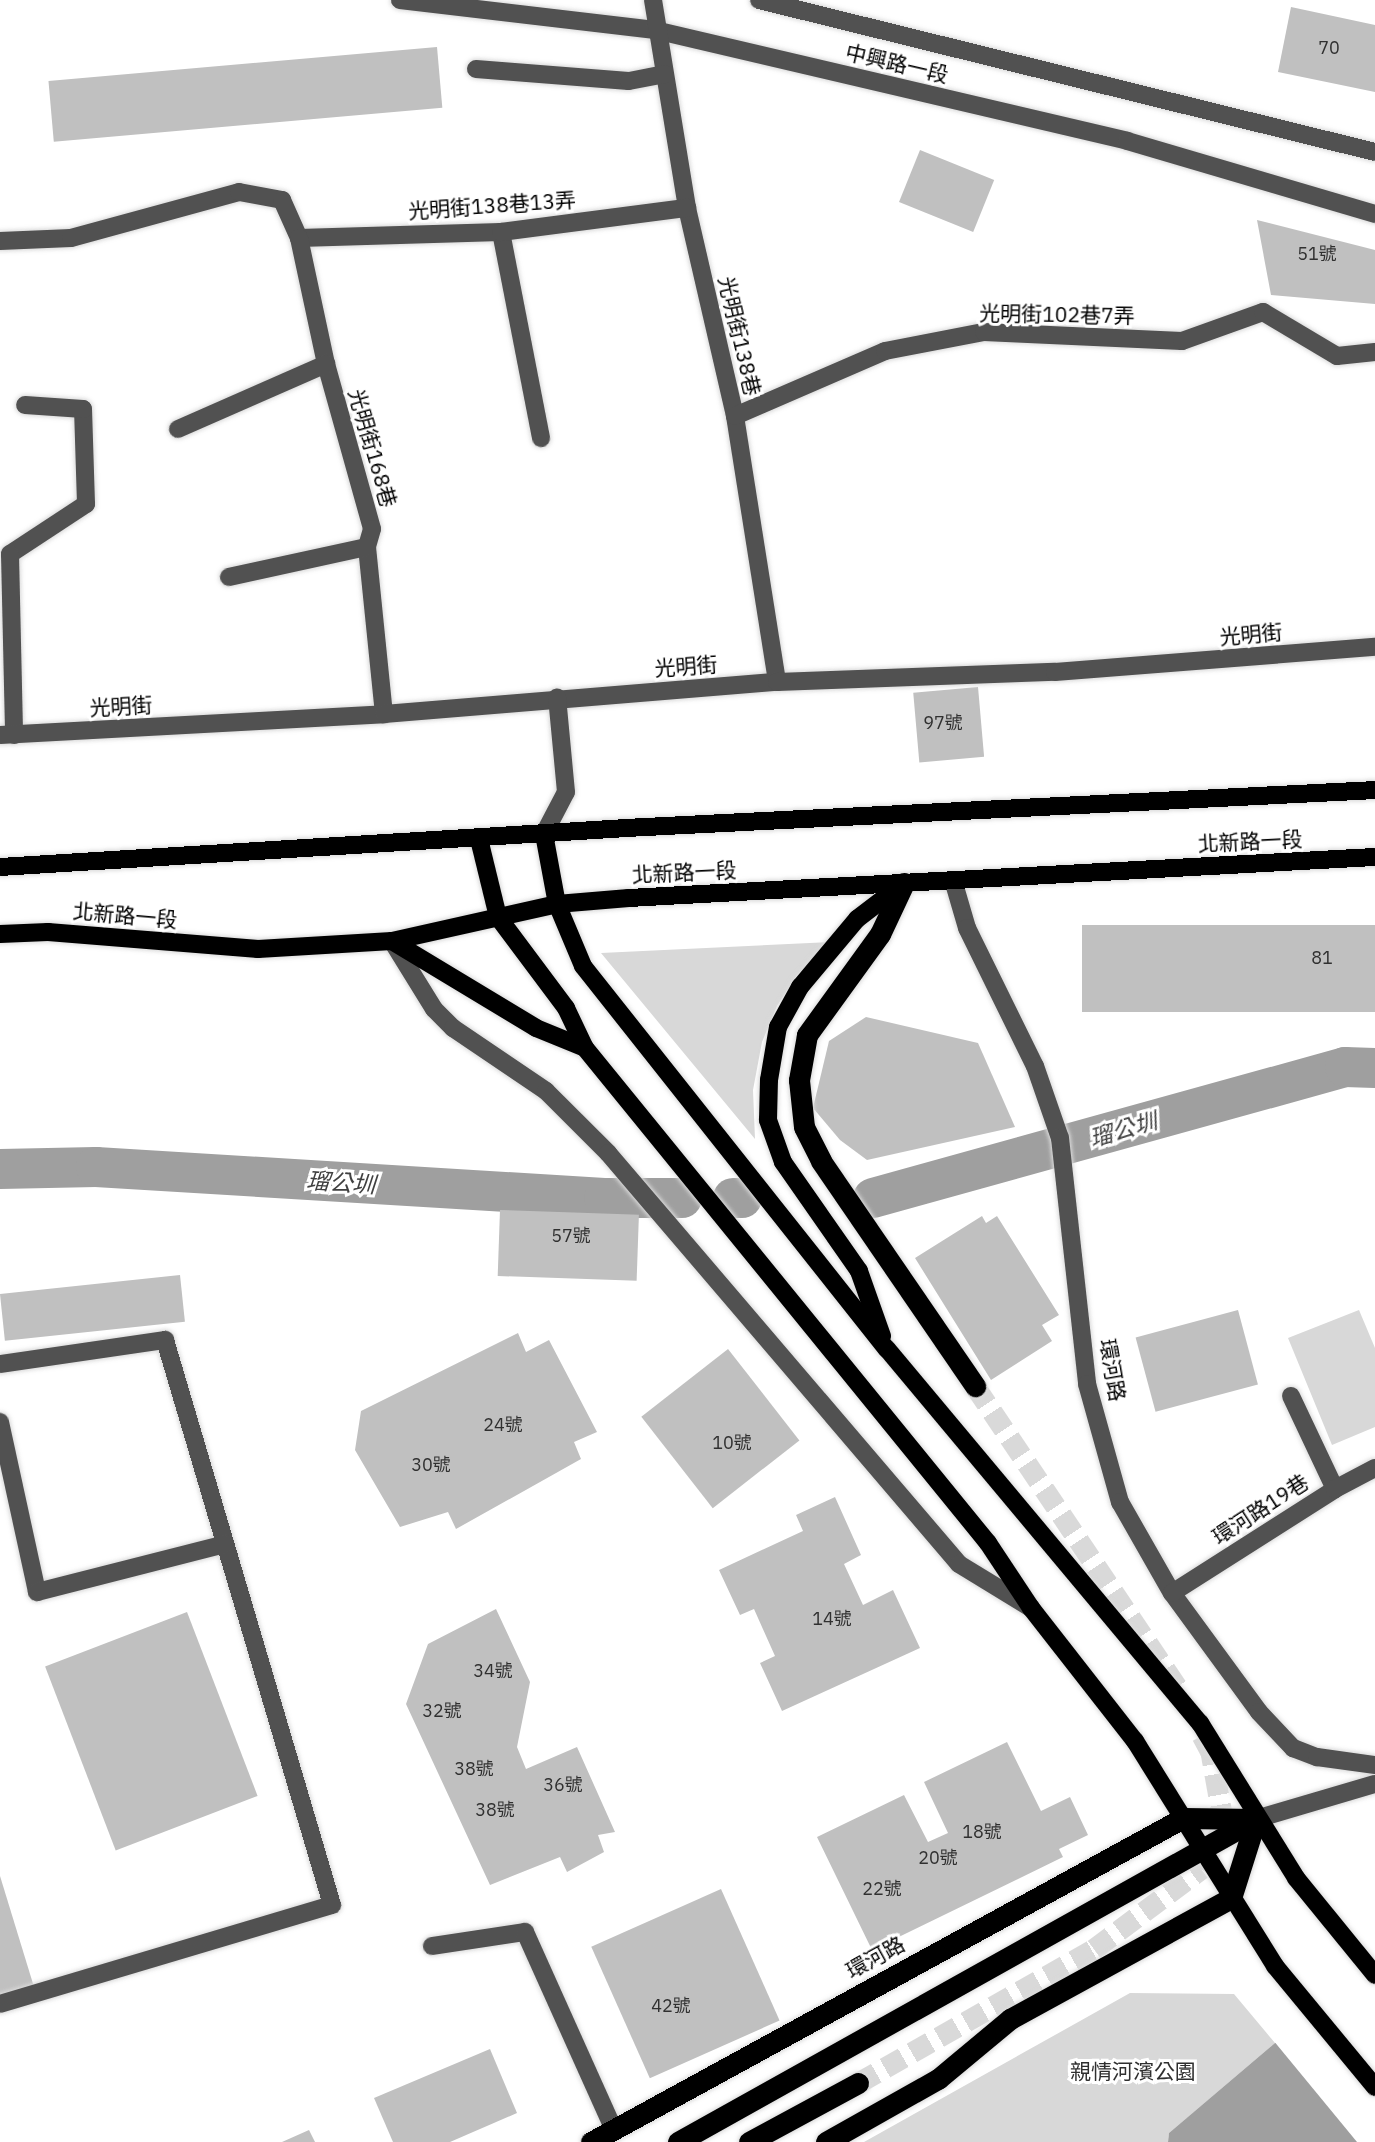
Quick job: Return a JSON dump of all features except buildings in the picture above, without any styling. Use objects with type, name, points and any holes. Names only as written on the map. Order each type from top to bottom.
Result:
[{"type":"highway","points":[[904,883],[880,934],[807,1035],[799,1080],[804,1127],[821,1161],[975,1387]]},
{"type":"highway","points":[[1183,1818],[1256,1819]]},
{"type":"highway","name":"環河路","points":[[591,2142],[1183,1818]]},
{"type":"highway","points":[[678,2142],[1203,1853],[1256,1819]]},
{"type":"highway","points":[[826,2142],[938,2079],[1010,2019],[1231,1898],[1256,1819]]},
{"type":"highway","points":[[749,2142],[858,2083]]},
{"type":"main road","points":[[0,867],[544,834],[1375,790]]},
{"type":"main road","points":[[544,834],[557,904],[583,966],[887,1349],[1200,1723],[1256,1819],[1323,1911],[1375,1975]]},
{"type":"main road","points":[[479,839],[498,917],[566,1008],[585,1048],[988,1543],[1031,1608],[1135,1741],[1275,1966],[1375,2087]]},
{"type":"main road","name":"北新路一段","points":[[0,934],[48,932],[258,949],[392,941],[557,904],[1375,857]]},
{"type":"main road","points":[[887,1349],[859,1271],[783,1161],[768,1120],[769,1080],[778,1027],[800,987],[857,919],[904,883]]},
{"type":"main road","points":[[392,941],[536,1028],[585,1048]]},
{"type":"street","name":"中興路一段","points":[[400,0],[655,30],[1127,141],[1375,214]]},
{"type":"street","name":"光明街138巷","points":[[653,0],[655,30],[687,208],[735,416],[777,682]]},
{"type":"street","name":"中興路一段","points":[[759,0],[1375,152]]},
{"type":"street","points":[[476,69],[629,81],[664,74]]},
{"type":"street","name":"光明街168巷","points":[[0,241],[71,238],[239,192],[282,200],[299,238],[326,364],[372,529],[367,547],[384,714]]},
{"type":"street","name":"光明街138巷13弄","points":[[299,238],[501,232],[687,208]]},
{"type":"street","points":[[501,232],[541,438]]},
{"type":"street","name":"光明街102巷7弄","points":[[735,416],[885,351],[985,332],[1182,341],[1263,312],[1337,356],[1375,352]]},
{"type":"street","points":[[178,429],[326,364]]},
{"type":"street","points":[[7,735],[5,554],[86,505],[83,409],[25,405]]},
{"type":"street","points":[[229,577],[367,547]]},
{"type":"street","name":"光明街","points":[[7,735],[384,714],[557,697],[777,682],[1055,672],[1375,647]]},
{"type":"street","points":[[544,834],[566,792],[557,697]]},
{"type":"street","name":"環河路","points":[[953,880],[967,928],[1035,1066],[1060,1138],[1063,1187],[1087,1384],[1120,1503],[1172,1593],[1259,1712],[1293,1748],[1317,1757],[1375,1765]]},
{"type":"street","points":[[392,941],[433,1009],[453,1028],[546,1091],[608,1153],[959,1564],[1031,1608]]},
{"type":"street","points":[[0,1364],[165,1340],[332,1905],[0,2004]]},
{"type":"street","points":[[1291,1396],[1335,1489]]},
{"type":"street","points":[[0,1422],[37,1592],[225,1544]]},
{"type":"street","name":"環河路19巷","points":[[1172,1593],[1335,1489],[1375,1468]]},
{"type":"street","points":[[1256,1819],[1375,1784]]},
{"type":"street","points":[[432,1946],[525,1932],[614,2130]]},
{"type":"green space","points":[[831,942],[797,975],[777,1006],[762,1042],[753,1090],[755,1139],[601,953]]},
{"type":"green space","points":[[1359,1310],[1375,1348],[1375,1427],[1332,1445],[1288,1338]]},
{"type":"green space","name":"親情河濱公園","points":[[1130,1993],[1234,1994],[1275,2043],[1169,2133],[1168,2142],[864,2142]]},
{"type":"shaded area","points":[[1375,2015],[1375,2142],[1168,2142],[1169,2133],[1275,2043]]},
{"type":"pier","points":[[1375,2011],[1375,2142],[1357,2142],[1273,2040]]},
{"type":"waterway","name":"瑠公圳","points":[[873,1198],[1345,1067],[1375,1068]]},
{"type":"waterway","name":"瑠公圳","points":[[0,1169],[96,1167],[604,1198],[682,1198]]},
{"type":"waterway","name":"瑠公圳","points":[[733,1198],[742,1198]]},
{"type":"tunnel","points":[[975,1386],[1180,1691]]},
{"type":"tunnel","points":[[858,2083],[1094,1949],[1201,1869],[1224,1825],[1211,1752],[1202,1735]]}]
